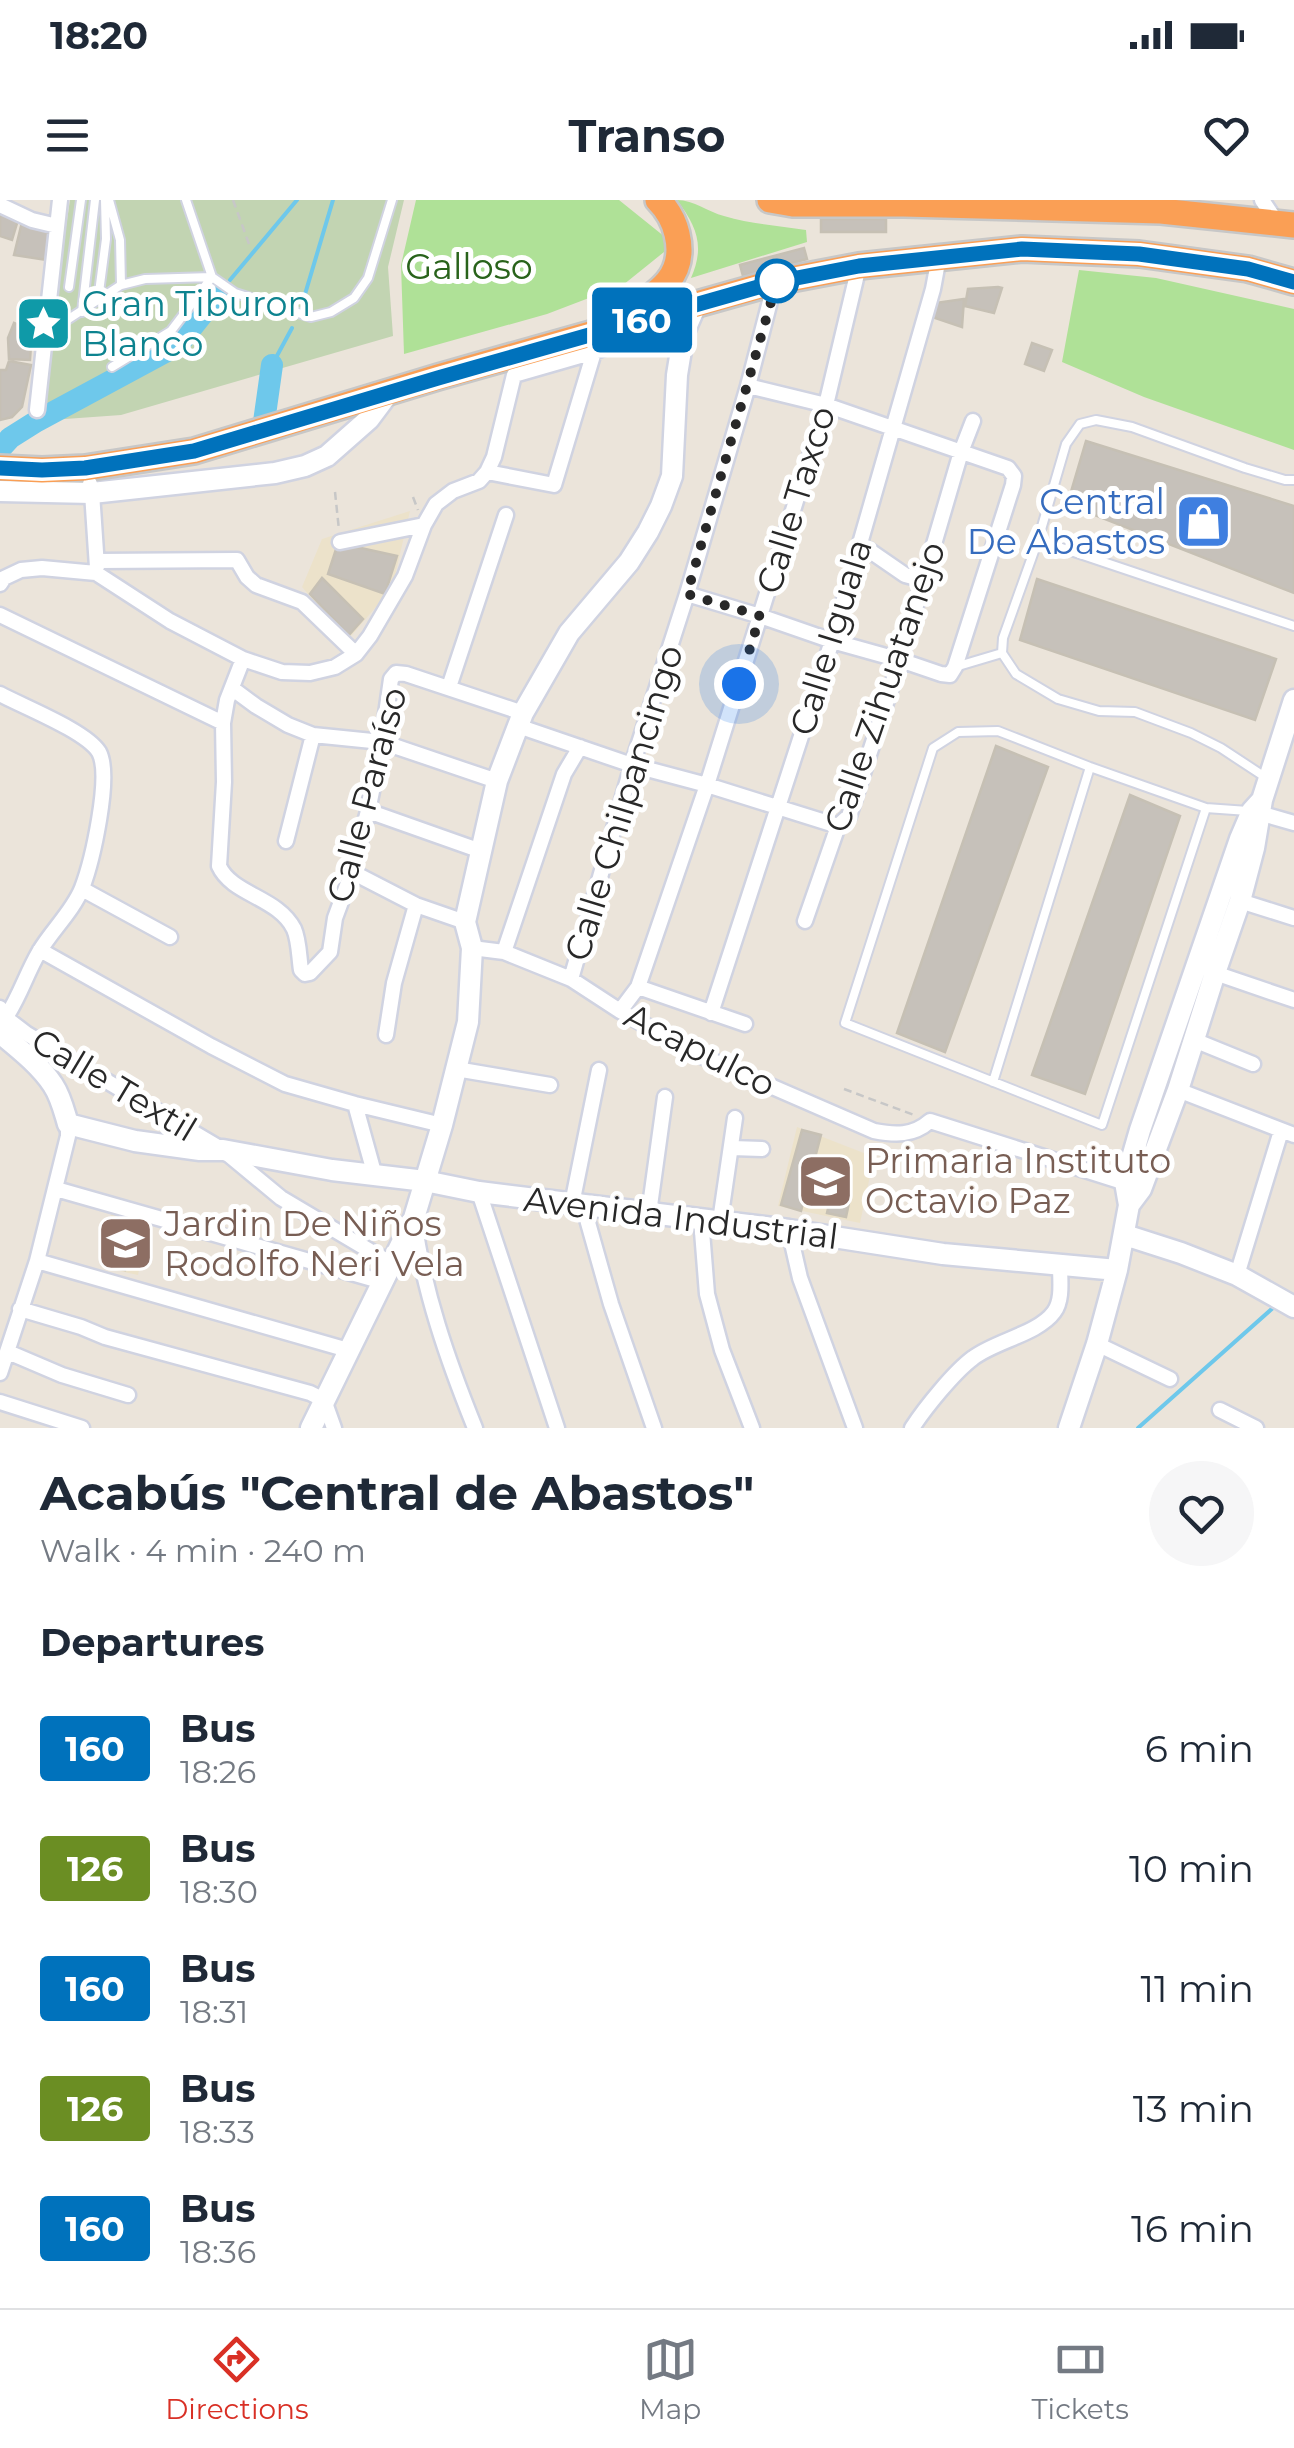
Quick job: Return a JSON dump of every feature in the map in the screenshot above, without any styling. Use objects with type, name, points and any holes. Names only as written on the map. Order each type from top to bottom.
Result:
[{"type":"highway","points":[[594,342],[667,284],[676,270],[681,251],[676,227],[658,200]]},
{"type":"highway","points":[[770,200],[793,204],[1277,215]]},
{"type":"highway","points":[[0,468],[42,470],[88,480],[390,392],[594,342],[776,282],[859,266],[1022,249],[1139,254],[1248,269],[1294,282]]},
{"type":"street","points":[[37,410],[60,200]]},
{"type":"street","points":[[0,206],[57,226]]},
{"type":"street","name":"Calle Iguala","points":[[711,1013],[832,641],[939,257]]},
{"type":"street","name":"Calle Taxco","points":[[620,1011],[638,986],[707,785],[826,404],[859,266]]},
{"type":"street","name":"Calle Chilpancingo","points":[[571,979],[776,282]]},
{"type":"street","points":[[311,1428],[414,1218],[442,1126],[468,1022],[472,948],[465,922],[497,781],[520,719],[569,633],[629,562],[661,506],[672,476],[677,375],[684,332],[696,306]]},
{"type":"street","points":[[88,480],[97,567],[170,621],[243,659],[282,672],[310,673],[336,667],[356,654],[370,636],[405,576],[436,504],[454,491],[480,482],[487,472],[514,375],[594,342],[684,332]]},
{"type":"street","points":[[487,472],[554,485],[594,342]]},
{"type":"street","points":[[687,594],[941,674],[953,671],[1014,485],[1008,468],[826,404],[748,386]]},
{"type":"street","points":[[0,491],[88,480],[276,473],[306,466],[327,456],[369,419],[390,392]]},
{"type":"street","name":"Calle Zihuatanejo","points":[[805,921],[838,826],[849,816],[961,452],[974,422]]},
{"type":"street","points":[[449,687],[506,515]]},
{"type":"street","points":[[340,542],[424,525]]},
{"type":"street","points":[[860,544],[905,575],[924,580]]},
{"type":"street","points":[[0,584],[21,570],[238,560],[256,585],[302,602],[356,654]]},
{"type":"street","points":[[0,615],[222,724],[243,659]]},
{"type":"street","name":"Calle Paraíso","points":[[222,724],[220,866],[225,877],[262,898],[285,917],[295,930],[304,974],[310,973],[330,952],[335,918],[368,811],[391,679],[396,673],[449,687],[580,748],[838,826]]},
{"type":"street","points":[[233,689],[288,725],[313,735],[382,742],[497,781]]},
{"type":"street","points":[[0,694],[86,738],[104,763],[105,781],[82,889],[40,950],[2,1021],[20,1050],[52,1084],[68,1124],[68,1136],[37,1261],[0,1373]]},
{"type":"street","points":[[1132,1192],[1178,1090],[1240,900],[1261,801],[1294,700]]},
{"type":"street","points":[[286,841],[313,735]]},
{"type":"street","points":[[504,952],[564,774],[580,748]]},
{"type":"street","points":[[1261,801],[1294,823]]},
{"type":"street","points":[[1069,1428],[1117,1270],[1140,1130],[1240,839],[1261,801]]},
{"type":"street","points":[[368,811],[481,851]]},
{"type":"street","points":[[352,872],[416,906],[465,922]]},
{"type":"street","points":[[82,889],[170,938]]},
{"type":"street","points":[[1240,900],[1294,918]]},
{"type":"street","points":[[386,1036],[394,983],[416,906]]},
{"type":"street","name":"Acapulco","points":[[472,948],[504,952],[571,979],[620,1011],[724,1067],[874,1132],[896,1135],[919,1130],[930,1121]]},
{"type":"street","points":[[40,950],[285,1084],[442,1126]]},
{"type":"street","points":[[1214,973],[1294,1000]]},
{"type":"street","points":[[638,986],[745,1024]]},
{"type":"street","name":"Calle Textil","points":[[2,1021],[223,1150],[281,1198],[387,1273]]},
{"type":"street","points":[[1194,1040],[1253,1064]]},
{"type":"street","points":[[456,1069],[550,1085]]},
{"type":"street","points":[[600,1070],[578,1205],[654,1428]]},
{"type":"street","points":[[1178,1090],[1288,1133],[1236,1275]]},
{"type":"street","points":[[648,1213],[665,1098]]},
{"type":"street","points":[[355,1104],[376,1176]]},
{"type":"street","points":[[735,1118],[732,1148],[711,1220],[706,1294],[722,1350],[752,1428]]},
{"type":"street","points":[[930,1121],[1132,1192]]},
{"type":"street","name":"Avenida Industrial","points":[[68,1124],[136,1141],[223,1150],[479,1192],[789,1230],[943,1254],[1117,1270]]},
{"type":"street","points":[[732,1148],[762,1149]]},
{"type":"street","points":[[56,1189],[387,1273]]},
{"type":"street","points":[[479,1192],[557,1428]]},
{"type":"street","points":[[414,1218],[418,1252],[455,1379],[475,1428]]},
{"type":"street","points":[[789,1230],[800,1278],[855,1428]]},
{"type":"street","points":[[1125,1235],[1236,1275],[1294,1306]]},
{"type":"street","points":[[37,1261],[348,1350]]},
{"type":"street","points":[[912,1428],[925,1408],[973,1358],[1043,1322],[1054,1312],[1059,1302],[1060,1266]]},
{"type":"street","points":[[20,1309],[105,1337],[310,1393],[324,1400],[334,1428]]},
{"type":"street","points":[[1097,1344],[1170,1379]]},
{"type":"street","points":[[8,1352],[62,1376],[128,1395]]},
{"type":"street","points":[[0,1402],[47,1423],[82,1428]]},
{"type":"street","points":[[1220,1410],[1256,1428]]},
{"type":"lane","points":[[81,200],[70,283],[100,287]]},
{"type":"lane","points":[[82,312],[95,200]]},
{"type":"lane","points":[[107,200],[120,240],[120,286]]},
{"type":"lane","points":[[98,300],[107,200]]},
{"type":"lane","points":[[186,200],[212,277]]},
{"type":"lane","points":[[66,320],[120,286],[145,279],[212,277],[235,292],[311,317],[332,312],[354,298],[368,278],[392,200]]},
{"type":"lane","points":[[112,368],[171,331],[212,277]]},
{"type":"lane","points":[[1206,808],[1102,1125],[846,1023],[933,748],[958,732],[998,730],[1090,768],[1206,808],[1261,801],[1222,748],[1136,712],[1098,711],[1058,699],[1016,674],[1002,653],[1003,638],[1038,540],[1066,444],[1080,424],[1096,420],[1132,428],[1245,468],[1294,480]]},
{"type":"lane","points":[[1038,540],[1294,626]]},
{"type":"lane","points":[[953,671],[1002,653]]},
{"type":"lane","points":[[993,1082],[1090,768]]},
{"type":"path","points":[[233,200],[249,244]]},
{"type":"path","points":[[335,492],[340,542]]},
{"type":"path","points":[[844,1089],[930,1121]]},
{"type":"shaded area","points":[[410,511],[392,588],[352,635],[346,637],[302,587],[322,539]]},
{"type":"shaded area","name":"Primaria Instituto Octavio Paz","points":[[797,1127],[874,1157],[860,1223],[778,1206]]},
{"type":"shaded area","name":"Jardin De Niños Rodolfo Neri Vela","points":[[112,1211],[149,1220],[138,1275],[102,1267]]},
{"type":"green space","points":[[70,200],[404,200],[388,267],[393,336],[121,415],[37,421]]},
{"type":"green space","name":"Galloso","points":[[416,200],[619,200],[665,237],[664,252],[623,285],[547,314],[404,354],[401,265]]},
{"type":"green space","points":[[677,200],[734,219],[806,230],[807,242],[691,278],[698,256],[697,237]]},
{"type":"green space","points":[[1079,270],[1156,278],[1294,309],[1294,450],[1144,397],[1062,362]]},
{"type":"building","points":[[0,211],[18,220],[12,240],[0,236]]},
{"type":"building","points":[[821,219],[886,219],[886,232],[821,232]]},
{"type":"building","points":[[22,222],[50,231],[47,260],[14,255]]},
{"type":"building","points":[[804,248],[807,259],[743,276],[740,265]]},
{"type":"building","points":[[1002,288],[994,313],[965,306],[968,289]]},
{"type":"building","points":[[964,299],[962,327],[932,317],[935,303]]},
{"type":"building","points":[[14,323],[32,331],[30,360],[9,359],[8,338]]},
{"type":"building","points":[[1032,343],[1052,350],[1044,371],[1025,364]]},
{"type":"building","points":[[9,361],[31,365],[22,407],[12,417],[0,420],[0,370],[6,370]]},
{"type":"building","name":"Central De Abastos","points":[[1086,441],[1294,506],[1294,593],[1068,502]]},
{"type":"building","points":[[338,543],[397,556],[385,594],[328,574]]},
{"type":"building","points":[[322,578],[363,619],[349,635],[310,594]]},
{"type":"building","name":"Central De Abastos","points":[[1037,579],[1276,659],[1255,720],[1020,640]]},
{"type":"building","points":[[996,746],[1048,767],[945,1052],[897,1033]]},
{"type":"building","points":[[1130,795],[1180,816],[1085,1094],[1032,1075]]},
{"type":"building","points":[[802,1130],[821,1135],[801,1211],[781,1205]]},
{"type":"building","points":[[830,1200],[849,1203],[846,1217],[827,1213]]},
{"type":"building","points":[[119,1215],[142,1219],[139,1239],[116,1236]]},
{"type":"building","points":[[110,1241],[129,1244],[125,1270],[107,1267]]},
{"type":"building","points":[[130,1245],[142,1246],[140,1263],[128,1261]]},
{"type":"waterway","points":[[230,280],[297,200]]},
{"type":"waterway","points":[[303,301],[333,200]]},
{"type":"waterway","points":[[0,449],[37,421],[178,345],[217,296]]},
{"type":"waterway","points":[[272,365],[292,328]]},
{"type":"waterway","points":[[246,433],[263,429],[272,365]]},
{"type":"waterway","points":[[1138,1428],[1274,1307]]},
{"type":"bus line","name":"160","points":[[0,468],[85,468],[194,451],[776,282],[859,266],[1022,249],[1139,254],[1248,269],[1294,282]]},
{"type":"place","name":"Gran Tiburon Blanco","points":[[43,324]]},
{"type":"place","name":"Central De Abastos","points":[[1204,522]]},
{"type":"place","name":"Primaria Instituto Octavio Paz","points":[[826,1181]]},
{"type":"place","name":"Jardin De Niños Rodolfo Neri Vela","points":[[125,1244]]},
{"type":"route","points":[[739,684],[760,616],[687,594],[777,281]]}]
